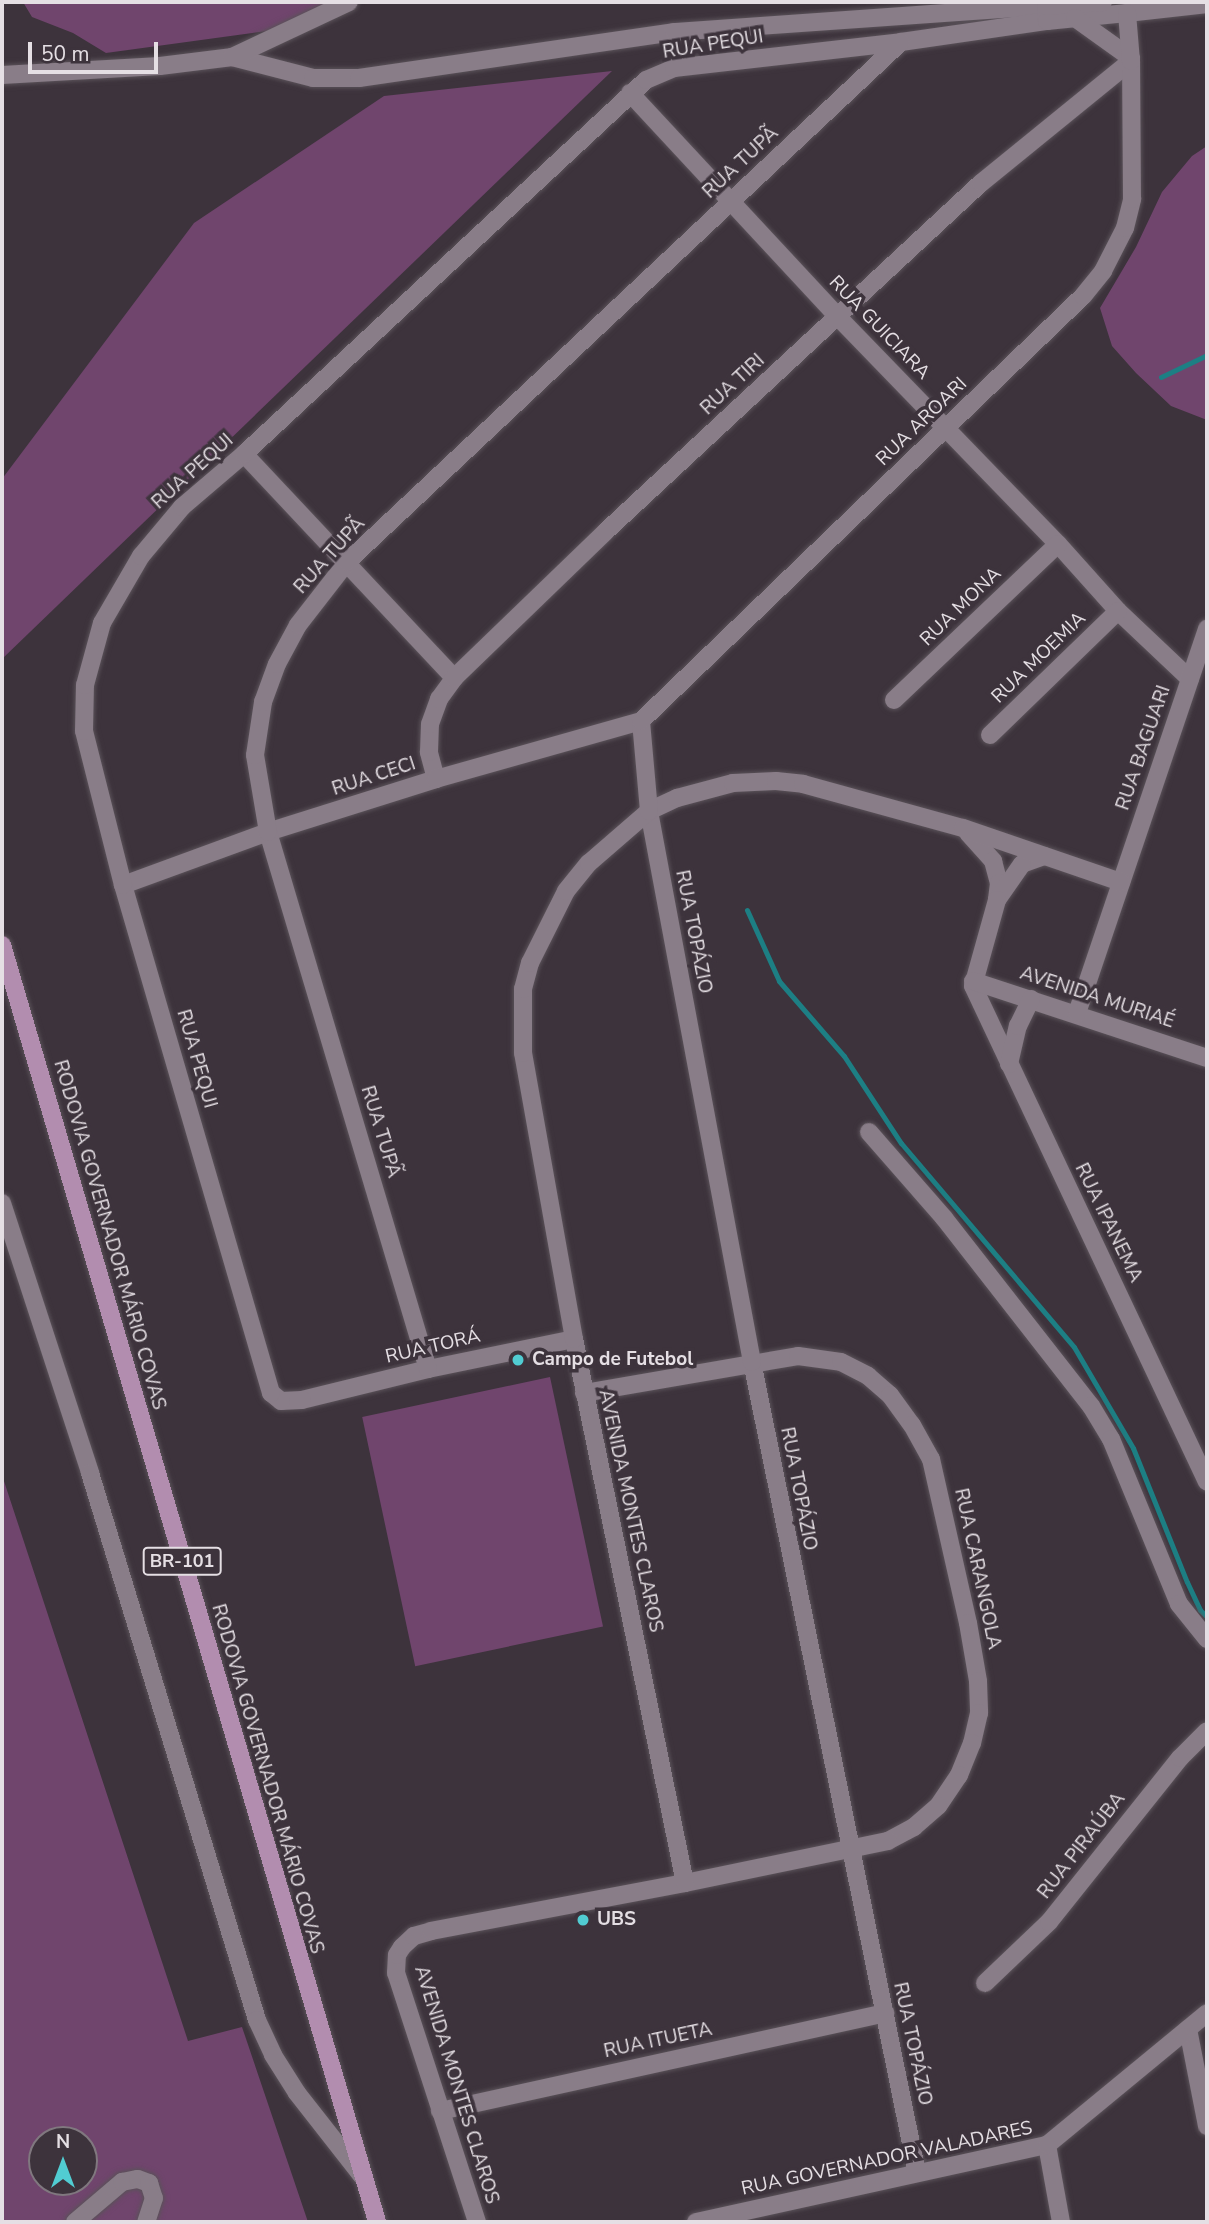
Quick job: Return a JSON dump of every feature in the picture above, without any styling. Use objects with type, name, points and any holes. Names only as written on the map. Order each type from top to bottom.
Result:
[{"type":"main road","name":"RODOVIA GOVERNADOR MÁRIO COVAS","points":[[2,945],[377,2222]]},
{"type":"street","points":[[2,75],[160,66],[232,57],[349,2]]},
{"type":"street","points":[[232,57],[313,78],[359,78],[674,32],[1046,10],[1103,2]]},
{"type":"street","points":[[1109,2],[1127,13]]},
{"type":"street","points":[[1046,10],[1076,18],[1207,4]]},
{"type":"street","name":"RUA PEQUI","points":[[302,1400],[281,1401],[271,1393],[123,884],[84,731],[85,685],[92,653],[103,623],[141,556],[182,506],[244,454],[646,80],[674,68],[901,43],[1046,10]]},
{"type":"street","name":"RUA AROARI","points":[[641,721],[1083,296],[1104,271],[1116,250],[1132,199],[1131,60],[1127,13]]},
{"type":"street","points":[[1076,18],[1131,60]]},
{"type":"street","name":"RUA TUPÃ","points":[[428,1369],[268,832],[255,755],[263,702],[277,664],[298,625],[347,562],[901,43]]},
{"type":"street","name":"RUA TIRI","points":[[436,779],[429,752],[430,724],[439,699],[454,678],[605,532],[981,183],[1131,60]]},
{"type":"street","name":"RUA GUICIARA","points":[[630,93],[838,317],[1058,544],[1118,611],[1190,679]]},
{"type":"street","points":[[244,454],[454,678]]},
{"type":"street","name":"RUA MONA","points":[[894,700],[1058,544]]},
{"type":"street","name":"RUA MOEMIA","points":[[990,735],[1118,611]]},
{"type":"street","name":"RUA BAGUARI","points":[[1077,1013],[1207,628]]},
{"type":"street","points":[[641,721],[649,811]]},
{"type":"street","name":"RUA CECI","points":[[123,884],[268,832],[436,779],[641,721]]},
{"type":"street","name":"AVENIDA MONTES CLAROS","points":[[477,2222],[396,1973],[397,1955],[407,1941],[431,1931],[685,1883],[584,1393],[523,1053],[523,989],[543,932],[566,891],[589,863],[649,811],[704,789],[776,781],[803,784],[963,828],[1044,856]]},
{"type":"street","name":"RUA TOPÁZIO","points":[[649,811],[752,1362],[849,1850],[917,2173]]},
{"type":"street","points":[[963,828],[993,862],[999,883],[998,900],[973,981]]},
{"type":"street","points":[[998,900],[1023,864],[1044,856],[1121,882]]},
{"type":"street","name":"AVENIDA MURIAÉ","points":[[973,981],[1077,1013],[1207,1058]]},
{"type":"street","name":"RUA IPANEMA","points":[[973,981],[975,991],[1009,1064],[1207,1482]]},
{"type":"street","points":[[1009,1064],[1018,1026],[1031,999]]},
{"type":"street","points":[[869,1132],[944,1218],[1091,1406],[1111,1439],[1179,1604],[1207,1639]]},
{"type":"street","points":[[2,1203],[90,1473],[257,2020],[273,2055],[297,2093],[362,2176]]},
{"type":"street","name":"RUA TORÁ","points":[[302,1400],[428,1369],[574,1339]]},
{"type":"street","name":"RUA CARANGOLA","points":[[584,1393],[798,1356],[841,1362],[868,1376],[890,1395],[912,1424],[931,1459],[968,1623],[978,1681],[979,1713],[972,1743],[959,1776],[938,1806],[914,1827],[888,1841],[685,1883]]},
{"type":"street","name":"RUA PIRAÚBA","points":[[985,1983],[1049,1922],[1172,1766],[1207,1731]]},
{"type":"street","name":"RUA ITUETA","points":[[440,2110],[885,2013]]},
{"type":"street","name":"RUA GOVERNADOR VALADARES","points":[[696,2222],[1048,2145],[1207,2013]]},
{"type":"street","points":[[1188,2029],[1207,2126]]},
{"type":"street","points":[[1048,2145],[1061,2222]]},
{"type":"street","points":[[75,2222],[121,2182],[138,2179],[149,2183],[154,2198],[146,2222]]},
{"type":"shaded area","points":[[23,2],[341,2],[274,30],[106,53],[73,33],[32,17]]},
{"type":"shaded area","points":[[612,71],[2,659],[2,479],[194,223],[384,96]]},
{"type":"shaded area","points":[[1207,146],[1207,420],[1171,406],[1136,373],[1112,346],[1100,308],[1136,247],[1162,192],[1192,156]]},
{"type":"shaded area","points":[[550,1377],[603,1626],[415,1666],[362,1417]]},
{"type":"shaded area","points":[[2,1475],[188,2041],[242,2027],[308,2222],[2,2222]]},
{"type":"waterway","points":[[1161,377],[1207,355]]},
{"type":"waterway","points":[[747,910],[779,981],[844,1056],[901,1143],[1074,1347],[1133,1448],[1187,1582],[1200,1610],[1207,1617]]},
{"type":"place","name":"Campo de Futebol","points":[[518,1360]]},
{"type":"place","name":"UBS","points":[[583,1920]]}]
